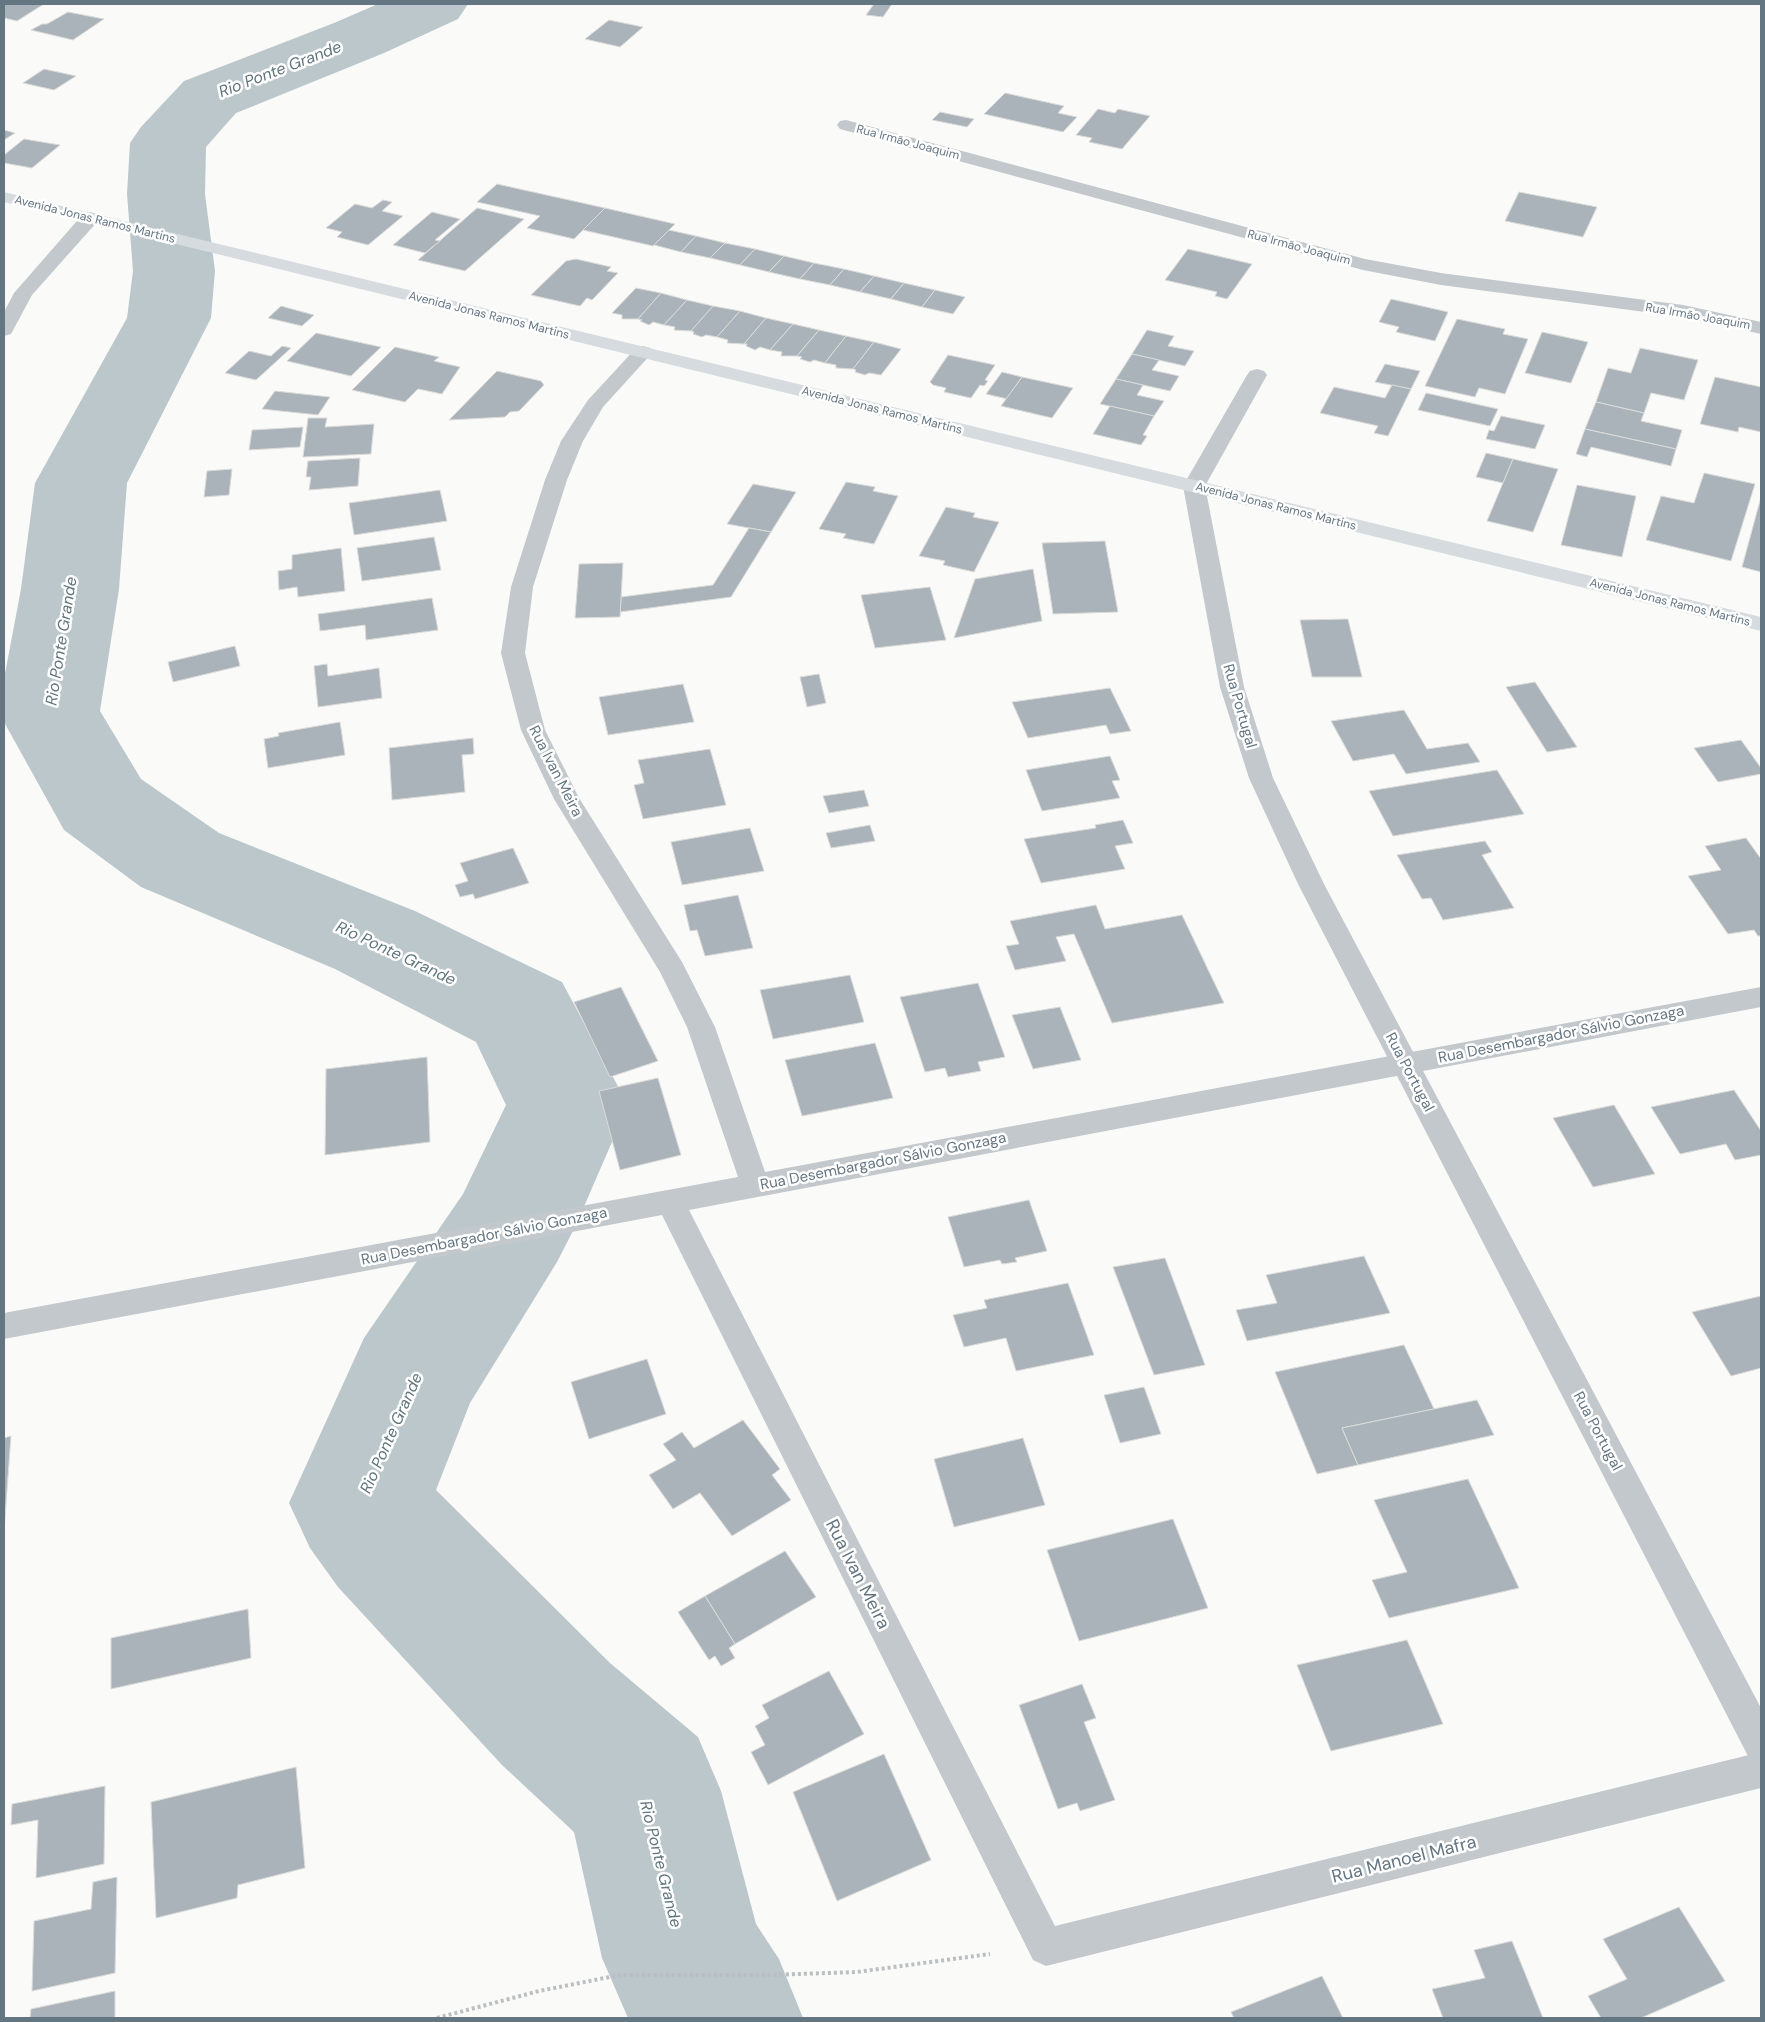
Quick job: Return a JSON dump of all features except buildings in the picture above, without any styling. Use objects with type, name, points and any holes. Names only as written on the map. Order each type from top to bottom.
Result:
[{"type":"main road","name":"Avenida Jonas Ramos Martins","points":[[4,197],[1761,624]]},
{"type":"street","name":"Rua Irmão Joaquim","points":[[846,125],[1362,264],[1441,279],[1683,312],[1761,328]]},
{"type":"street","points":[[4,330],[24,293],[90,218]]},
{"type":"street","name":"Rua Ivan Meira","points":[[643,352],[595,404],[572,441],[556,480],[522,587],[513,653],[533,730],[567,799],[672,969],[701,1027],[755,1185]]},
{"type":"street","points":[[1194,486],[1257,375]]},
{"type":"street","name":"Rua Portugal","points":[[1194,486],[1232,686],[1261,778],[1312,884],[1761,1744]]},
{"type":"street","name":"Rua Desembargador Sálvio Gonzaga","points":[[4,1326],[1761,997]]},
{"type":"street","name":"Rua Ivan Meira","points":[[670,1201],[1046,1947]]},
{"type":"street","name":"Rua Manoel Mafra","points":[[1046,1947],[1761,1770]]},
{"type":"path","points":[[437,2018],[539,1991],[620,1976],[769,1975],[857,1972],[1046,1947]]},
{"type":"waterway","name":"Rio Ponte Grande","points":[[434,4],[359,38],[210,97],[168,143],[166,194],[174,271],[169,318],[81,483],[70,589],[49,711],[102,804],[180,860],[375,940],[520,1013],[567,1105],[512,1225],[412,1379],[360,1503],[389,1541],[556,1714],[643,1791],[684,1958],[720,2018]]}]
